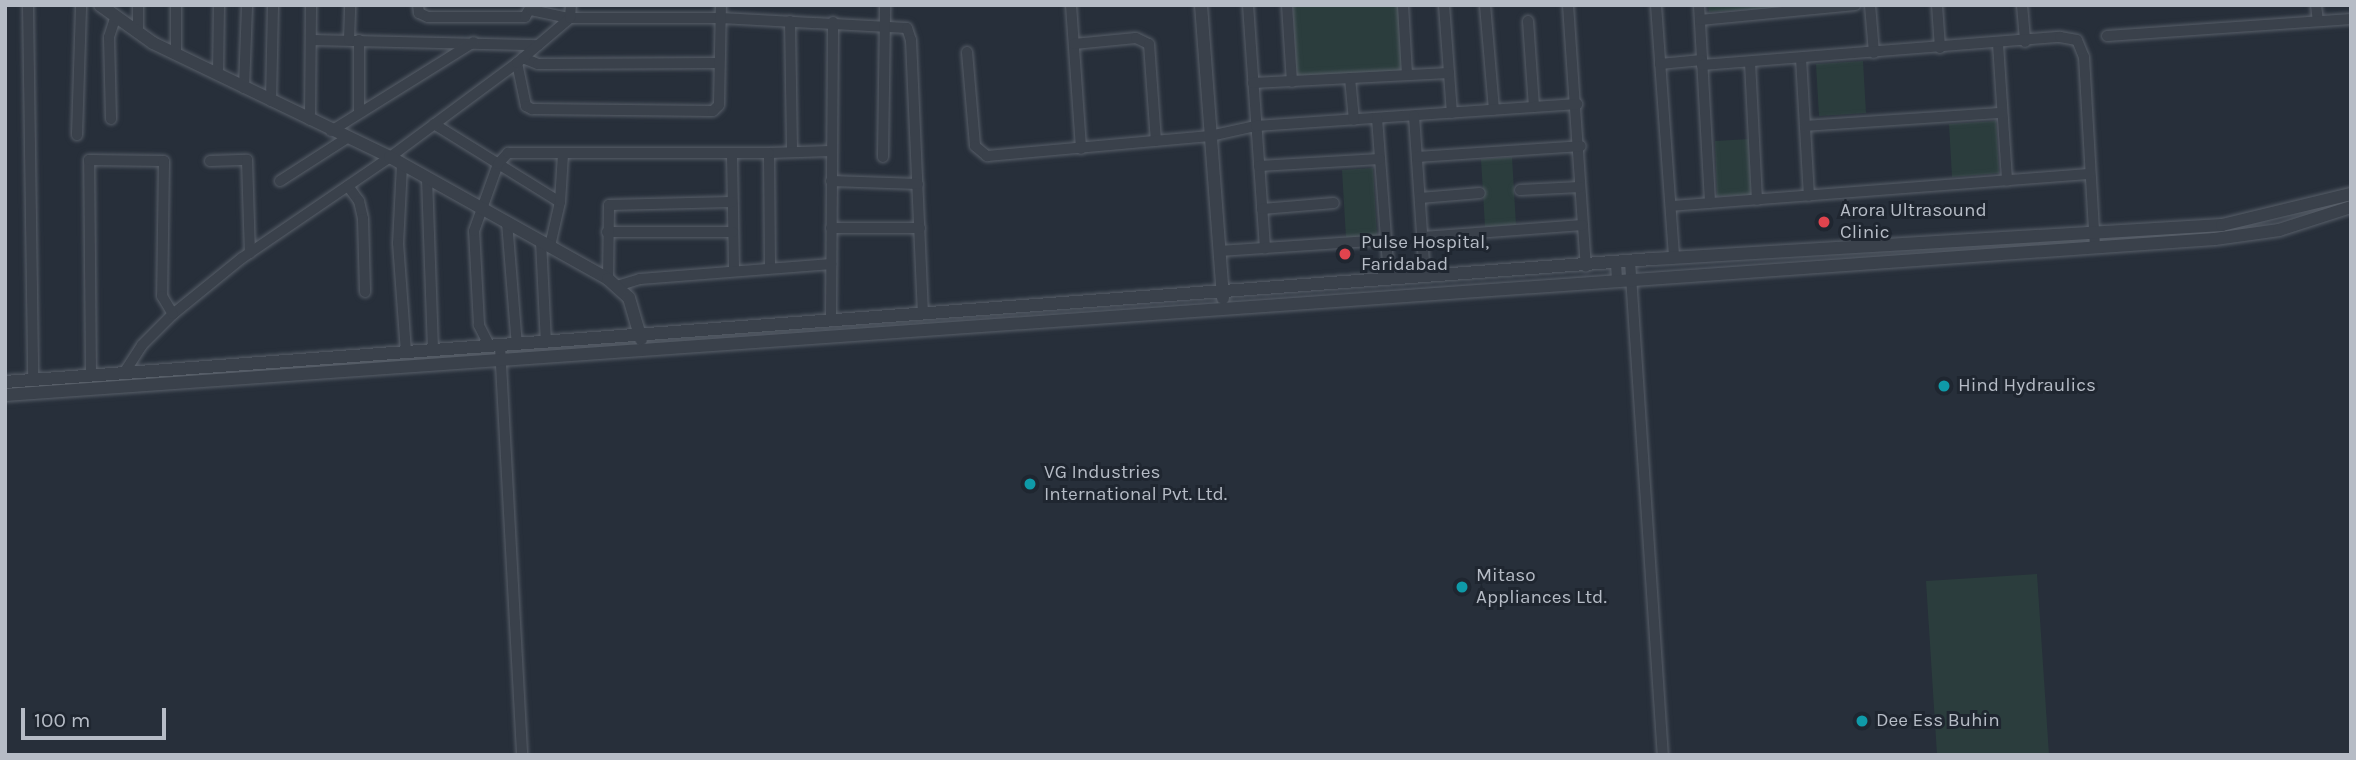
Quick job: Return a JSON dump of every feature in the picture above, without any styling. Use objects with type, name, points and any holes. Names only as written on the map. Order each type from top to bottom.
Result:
[{"type":"street","points":[[28,5],[33,380]]},
{"type":"street","points":[[77,135],[81,5]]},
{"type":"street","points":[[100,5],[138,33],[176,54],[331,131],[390,157],[612,282],[629,298],[640,332],[642,350]]},
{"type":"street","points":[[138,5],[138,33]]},
{"type":"street","points":[[176,5],[176,54]]},
{"type":"street","points":[[218,75],[219,5]]},
{"type":"street","points":[[244,88],[247,5]]},
{"type":"street","points":[[271,101],[273,5]]},
{"type":"street","points":[[310,120],[311,5]]},
{"type":"street","points":[[350,5],[359,113]]},
{"type":"street","points":[[418,5],[419,13],[428,17],[525,17],[531,8],[570,18],[721,18],[902,26],[910,33],[923,312]]},
{"type":"street","points":[[124,373],[142,345],[173,314],[250,253],[390,157],[520,60],[570,18],[571,5]]},
{"type":"street","points":[[520,60],[526,106],[531,109],[713,111],[719,105],[721,5]]},
{"type":"street","points":[[883,157],[885,5]]},
{"type":"street","points":[[1071,5],[1081,149]]},
{"type":"street","points":[[1201,5],[1224,307]]},
{"type":"street","points":[[1248,5],[1265,248]]},
{"type":"street","points":[[1287,5],[1292,82]]},
{"type":"street","points":[[1403,5],[1407,75]]},
{"type":"street","points":[[1444,5],[1452,113]]},
{"type":"street","points":[[1485,5],[1494,110]]},
{"type":"street","points":[[1568,5],[1581,146],[1580,187],[1586,266]]},
{"type":"street","points":[[1656,5],[1674,258]]},
{"type":"street","points":[[1699,5],[1710,203]]},
{"type":"street","points":[[1700,20],[1790,8],[1855,5]]},
{"type":"street","points":[[1870,5],[1874,53]]},
{"type":"street","points":[[1937,5],[1940,48]]},
{"type":"street","points":[[2022,5],[2025,41]]},
{"type":"street","points":[[2316,5],[2318,22]]},
{"type":"street","points":[[111,119],[110,37],[115,18]]},
{"type":"street","points":[[2107,36],[2351,19]]},
{"type":"street","points":[[790,21],[792,152]]},
{"type":"street","points":[[1528,21],[1534,107]]},
{"type":"street","points":[[831,318],[833,22]]},
{"type":"street","points":[[1660,64],[1750,62],[2070,37],[2081,47],[2095,246]]},
{"type":"street","points":[[1074,44],[1136,38],[1149,44],[1156,141]]},
{"type":"street","points":[[311,40],[474,41],[538,45]]},
{"type":"street","points":[[331,131],[474,41]]},
{"type":"street","points":[[1998,44],[2007,181]]},
{"type":"street","points":[[967,52],[979,153],[1081,149],[1210,135],[1256,126],[1577,104]]},
{"type":"street","points":[[1801,58],[1809,196]]},
{"type":"street","points":[[520,60],[538,64],[719,63]]},
{"type":"street","points":[[1750,62],[1757,200]]},
{"type":"street","points":[[1253,83],[1449,73]]},
{"type":"street","points":[[1350,78],[1354,120]]},
{"type":"street","points":[[1805,126],[2002,113]]},
{"type":"street","points":[[1415,116],[1425,276]]},
{"type":"street","points":[[1377,118],[1389,278]]},
{"type":"street","points":[[435,124],[560,202]]},
{"type":"street","points":[[280,181],[347,138]]},
{"type":"street","points":[[1417,157],[1581,146]]},
{"type":"street","points":[[522,755],[501,360],[495,346],[479,325],[474,232],[480,207],[498,164],[508,153],[732,154],[831,150]]},
{"type":"street","points":[[769,153],[770,268]]},
{"type":"street","points":[[546,342],[545,243],[560,202],[563,154]]},
{"type":"street","points":[[732,154],[734,271]]},
{"type":"street","points":[[1259,166],[1380,159]]},
{"type":"street","points":[[92,376],[89,160],[164,161],[162,296],[173,314]]},
{"type":"street","points":[[210,160],[247,160],[250,253]]},
{"type":"street","points":[[402,165],[398,243],[406,353]]},
{"type":"street","points":[[1671,206],[2090,174]]},
{"type":"street","points":[[427,178],[433,351]]},
{"type":"street","points":[[831,181],[918,184]]},
{"type":"street","points":[[348,186],[359,201],[363,219],[365,292]]},
{"type":"street","points":[[1520,190],[1580,187]]},
{"type":"street","points":[[1420,198],[1480,193]]},
{"type":"street","points":[[5,382],[517,345],[640,332],[1389,278],[2094,230],[2222,225],[2351,194]]},
{"type":"street","points":[[612,282],[607,232],[608,209],[613,203],[733,202]]},
{"type":"street","points":[[1262,209],[1334,204]]},
{"type":"street","points":[[5,395],[2095,246],[2279,230],[2351,207]]},
{"type":"street","points":[[508,222],[517,345]]},
{"type":"street","points":[[1423,237],[1583,225]]},
{"type":"street","points":[[831,228],[920,228]]},
{"type":"street","points":[[607,232],[733,232]]},
{"type":"street","points":[[1219,251],[1386,240]]},
{"type":"street","points":[[1630,261],[1663,755]]},
{"type":"street","points":[[1616,262],[1616,279]]},
{"type":"street","points":[[612,282],[831,264]]},
{"type":"shaded area","points":[[1398,5],[1402,71],[1297,77],[1293,7]]},
{"type":"shaded area","points":[[1708,5],[1784,5],[1784,7],[1709,12]]},
{"type":"shaded area","points":[[1863,61],[1866,113],[1819,116],[1816,64]]},
{"type":"shaded area","points":[[1996,121],[1999,173],[1952,177],[1949,124]]},
{"type":"shaded area","points":[[1749,139],[1751,195],[1717,196],[1715,141]]},
{"type":"shaded area","points":[[1512,157],[1516,225],[1485,227],[1481,159]]},
{"type":"shaded area","points":[[1373,168],[1377,236],[1346,238],[1342,170]]},
{"type":"shaded area","points":[[2037,574],[2049,755],[1937,755],[1926,581]]},
{"type":"place","name":"Arora Ultrasound Clinic","points":[[1824,222]]},
{"type":"place","name":"Pulse Hospital, Faridabad","points":[[1345,254]]},
{"type":"place","name":"Hind Hydraulics","points":[[1944,386]]},
{"type":"place","name":"VG Industries International Pvt. Ltd.","points":[[1030,484]]},
{"type":"place","name":"Mitaso Appliances Ltd.","points":[[1462,587]]},
{"type":"place","name":"Dee Ess Buhin","points":[[1862,721]]}]
